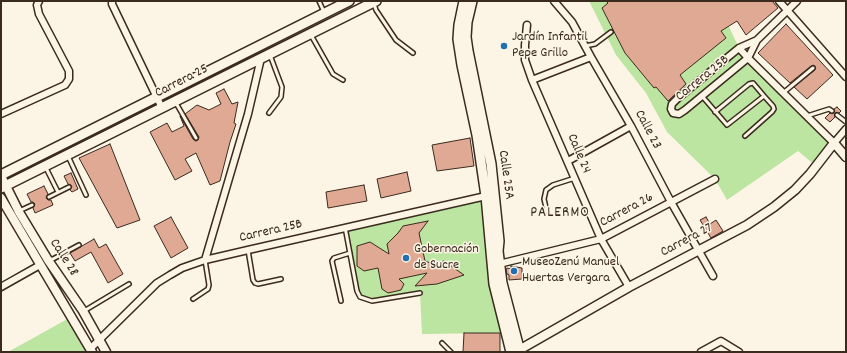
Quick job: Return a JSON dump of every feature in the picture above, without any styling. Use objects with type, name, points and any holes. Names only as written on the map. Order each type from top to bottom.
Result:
[{"type":"main road","name":"Calle 25A","points":[[464,1],[458,39],[477,135],[486,196],[494,284],[517,351]]},
{"type":"main road","name":"Calle 25A","points":[[472,1],[467,22],[466,37],[491,164],[499,241],[499,264],[517,351]]},
{"type":"main road","name":"Carrera 25","points":[[1,176],[344,2]]},
{"type":"main road","name":"Carrera 25","points":[[3,187],[374,2]]},
{"type":"main road","points":[[486,196],[489,196],[491,199],[495,241],[498,251]]},
{"type":"street","points":[[112,1],[112,4],[162,108]]},
{"type":"street","name":"Calle 23","points":[[554,1],[572,22],[713,276]]},
{"type":"street","points":[[779,1],[846,77]]},
{"type":"street","name":"Carrera 25B","points":[[757,40],[739,48],[677,99],[672,104],[671,109],[673,113],[679,114],[682,112],[748,58],[757,40],[797,1]]},
{"type":"street","points":[[1,114],[65,85],[70,79],[69,71],[39,14],[38,3]]},
{"type":"street","name":"Calle 24","points":[[527,25],[525,60],[532,80],[601,239],[629,287]]},
{"type":"street","points":[[739,48],[846,156]]},
{"type":"street","points":[[205,260],[265,56]]},
{"type":"street","points":[[532,80],[591,57]]},
{"type":"street","points":[[568,161],[631,126]]},
{"type":"street","name":"Carrera 27","points":[[517,351],[629,287],[747,225],[774,207],[810,174],[846,129]]},
{"type":"street","name":"Calle 28","points":[[1,176],[3,187],[48,260],[83,311],[106,352]]},
{"type":"street","name":"Carrera 26","points":[[499,264],[601,239],[715,179]]},
{"type":"street","name":"Carrera 25B","points":[[89,351],[157,284],[170,274],[182,268],[205,260],[486,196]]},
{"type":"street","name":"Calle 28","points":[[1,198],[89,351]]},
{"type":"street","points":[[1,287],[40,265]]},
{"type":"street","points":[[701,352],[721,341],[739,352]]},
{"type":"lane","points":[[319,1],[324,13]]},
{"type":"lane","points":[[374,2],[376,10],[396,40],[413,53]]},
{"type":"lane","points":[[585,46],[595,44],[611,32]]},
{"type":"lane","points":[[310,33],[334,74],[343,80]]},
{"type":"lane","points":[[265,56],[282,87],[281,97],[268,113]]},
{"type":"lane","points":[[783,93],[813,68]]},
{"type":"lane","points":[[716,112],[751,83],[753,83],[774,109],[744,136]]},
{"type":"lane","points":[[702,96],[727,125],[764,96]]},
{"type":"lane","points":[[175,102],[196,138]]},
{"type":"lane","points":[[806,116],[828,109],[832,111]]},
{"type":"lane","points":[[837,115],[846,122]]},
{"type":"lane","points":[[67,155],[86,195]]},
{"type":"lane","points":[[45,166],[58,192]]},
{"type":"lane","points":[[547,212],[544,199],[546,190],[575,178]]},
{"type":"lane","points":[[76,183],[80,182]]},
{"type":"lane","points":[[49,196],[69,187]]},
{"type":"lane","points":[[19,212],[32,205]]},
{"type":"lane","points":[[345,227],[357,291],[360,297],[372,301],[420,292]]},
{"type":"lane","points":[[48,260],[53,259],[79,245]]},
{"type":"lane","points":[[248,250],[253,280],[255,283],[258,284],[281,279]]},
{"type":"lane","points":[[341,301],[332,262],[334,258],[350,253]]},
{"type":"lane","points":[[193,299],[208,289],[210,285],[205,260]]},
{"type":"lane","points":[[83,311],[129,284]]},
{"type":"lane","points":[[442,342],[451,352]]},
{"type":"green space","points":[[589,1],[717,1],[739,48],[834,143],[816,166],[798,151],[727,200],[715,179],[667,132],[646,93],[616,55]]},
{"type":"green space","points":[[486,196],[506,331],[500,333],[422,334],[420,293],[372,301],[360,297],[345,227]]},
{"type":"green space","points":[[71,317],[92,352],[8,352]]},
{"type":"building","points":[[606,1],[772,1],[778,8],[746,35],[737,21],[721,31],[726,38],[680,75],[686,84],[668,101],[656,87],[654,88],[625,53],[602,8],[608,3]]},
{"type":"building","points":[[786,24],[833,75],[807,99],[794,87],[815,70],[815,66],[811,66],[790,83],[758,53]]},
{"type":"building","points":[[224,89],[232,104],[238,102],[234,123],[236,124],[220,181],[210,185],[196,153],[185,159],[192,171],[175,180],[150,132],[167,123],[172,132],[184,126],[180,116],[193,139],[196,141],[198,140],[199,137],[185,114],[197,105],[209,110],[221,104],[216,93]]},
{"type":"building","points":[[837,107],[841,111],[839,113],[835,113],[835,117],[830,122],[825,118],[830,113],[834,113],[834,109]]},
{"type":"building","points":[[470,138],[474,166],[437,171],[432,145]]},
{"type":"building","points":[[110,144],[140,220],[117,228],[79,158]]},
{"type":"building","points":[[407,172],[411,191],[381,198],[377,179]]},
{"type":"building","points":[[71,173],[78,189],[72,192],[70,190],[72,186],[68,184],[64,176]]},
{"type":"building","points":[[364,185],[367,201],[328,208],[326,192]]},
{"type":"building","points":[[44,186],[48,194],[46,198],[51,200],[53,205],[35,213],[33,208],[35,204],[31,202],[27,194]]},
{"type":"building","points":[[171,217],[188,248],[171,258],[154,226]]},
{"type":"building","points":[[706,217],[710,224],[716,220],[723,231],[711,238],[700,220]]},
{"type":"building","name":"Gobernación de Sucre","points":[[428,221],[419,233],[425,261],[433,264],[444,261],[464,275],[437,284],[415,286],[427,273],[399,279],[404,284],[401,290],[388,293],[382,289],[378,268],[364,271],[357,266],[357,246],[370,242],[389,254],[387,244],[403,226]]},
{"type":"building","points":[[94,239],[99,248],[106,244],[123,274],[108,283],[91,252],[75,261],[70,253]]},
{"type":"building","name":"MuseoZenú Manuel Huertas Vergara","points":[[511,266],[522,268],[522,279],[509,280],[509,275],[507,274],[506,270],[507,268],[511,269]]},
{"type":"building","points":[[464,333],[500,333],[500,352],[463,352]]},
{"type":"place","name":"Jardín Infantil Pepe Grillo","points":[[504,46]]},
{"type":"place","name":"Gobernación de Sucre","points":[[406,258]]},
{"type":"place","name":"MuseoZenú Manuel Huertas Vergara","points":[[514,271]]},
{"type":"district","name":"PALERMO","points":[[560,214]]}]
